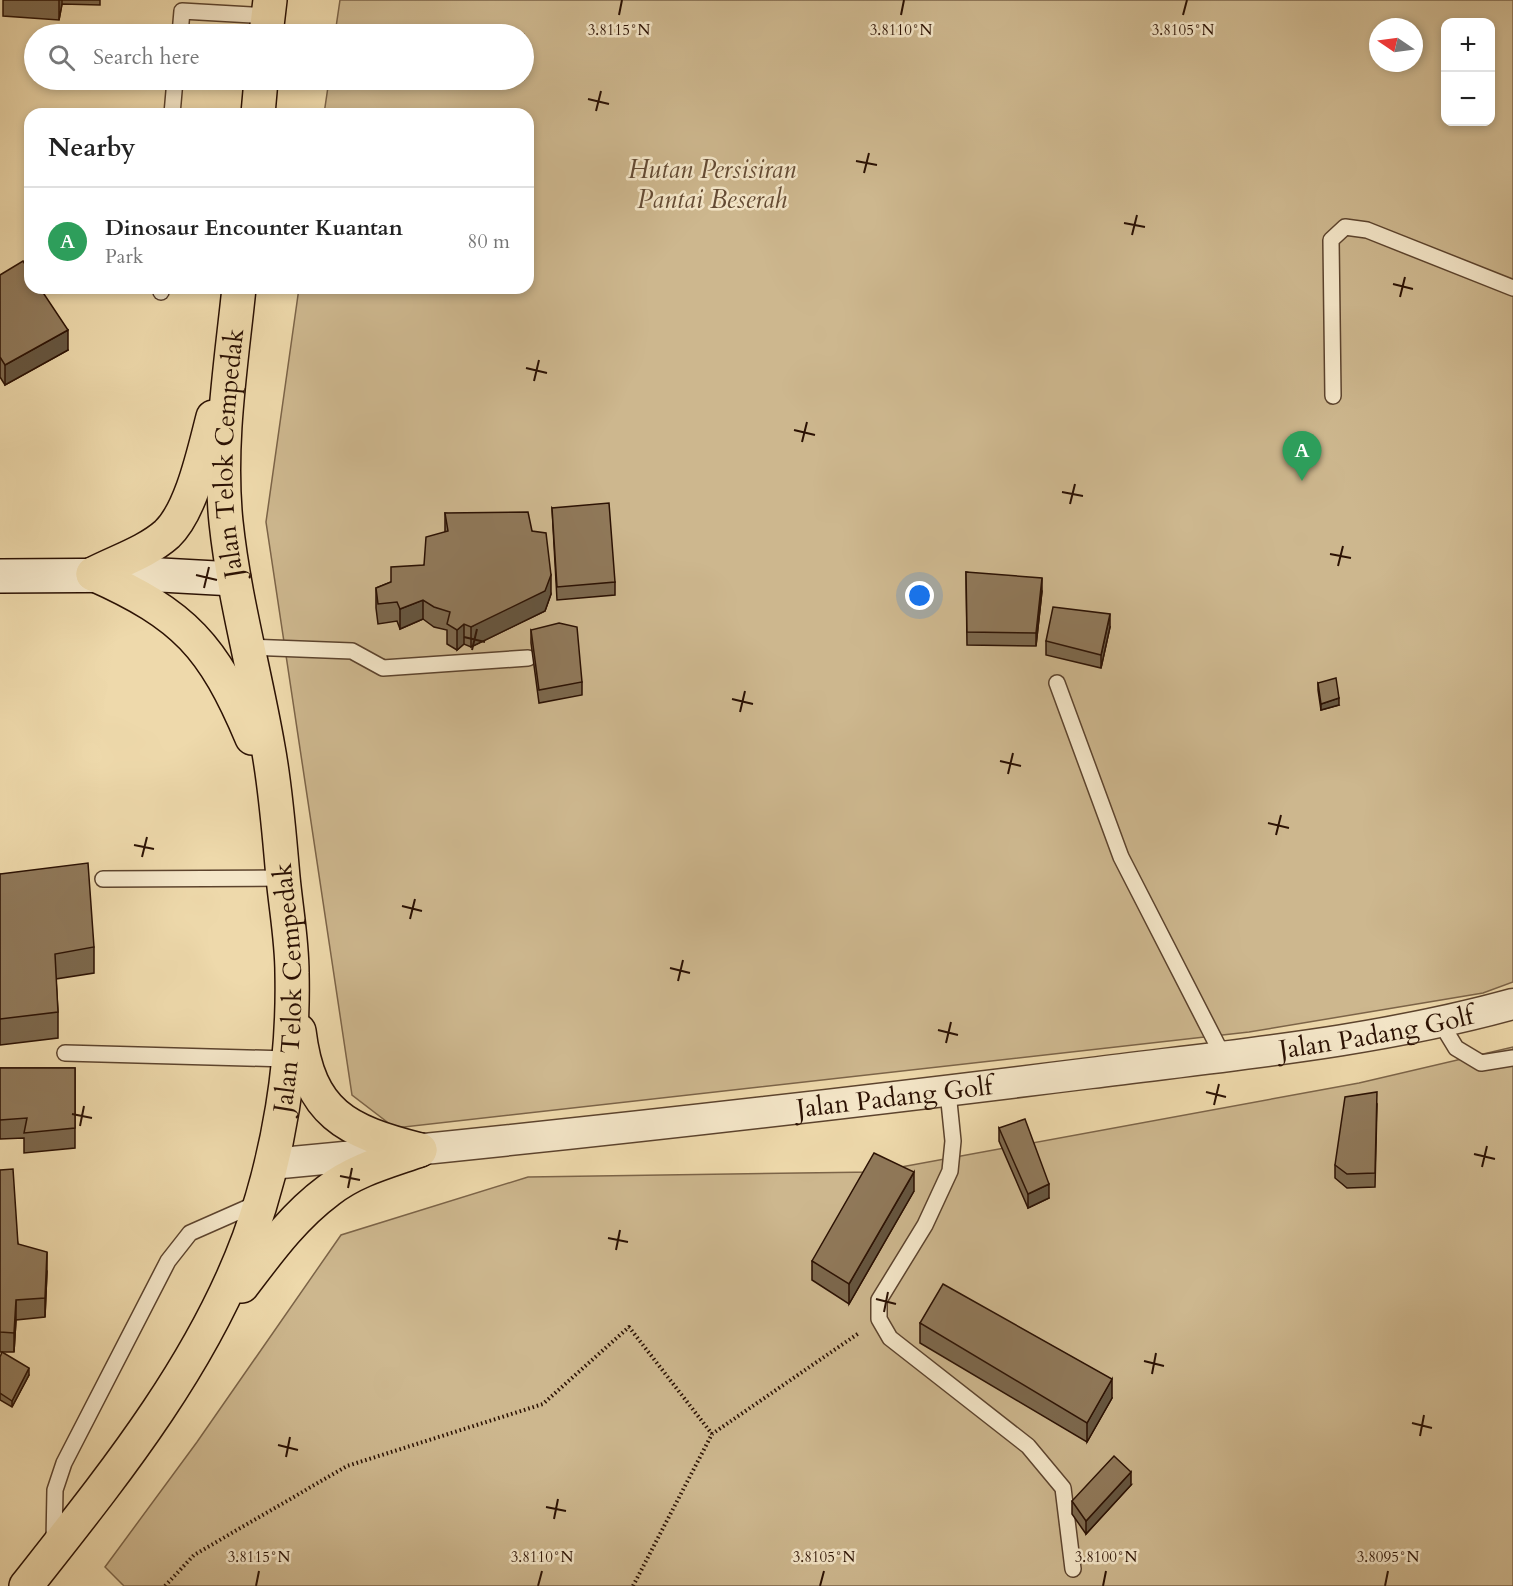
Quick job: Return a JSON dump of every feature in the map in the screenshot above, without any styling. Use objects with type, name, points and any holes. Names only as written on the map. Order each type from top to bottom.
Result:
[{"type":"main road","points":[[259,108],[260,90]]},
{"type":"main road","name":"Jalan Telok Cempedak","points":[[26,1586],[125,1460],[167,1398],[202,1337],[234,1275],[261,1201],[281,1117],[288,1059],[292,973],[279,813],[234,579],[223,480],[224,432],[238,294]]},
{"type":"main road","points":[[93,574],[146,548],[167,534],[183,508],[205,446],[233,342]]},
{"type":"main road","points":[[93,574],[129,590],[161,609],[188,630],[213,658],[235,697],[279,813]]},
{"type":"main road","points":[[0,576],[93,574],[234,579]]},
{"type":"main road","points":[[292,973],[302,1055],[312,1085],[327,1108],[348,1125],[374,1138],[420,1150]]},
{"type":"main road","points":[[202,1337],[294,1221],[329,1190],[361,1172],[420,1150]]},
{"type":"street","name":"Jalan Padang Golf","points":[[271,1164],[420,1150],[948,1092],[1224,1058],[1439,1020],[1513,1004]]},
{"type":"lane","points":[[181,24],[182,11],[268,17]]},
{"type":"lane","points":[[173,108],[175,90]]},
{"type":"lane","points":[[1334,396],[1330,240],[1345,227],[1367,230],[1513,288]]},
{"type":"lane","points":[[248,647],[351,651],[383,668],[528,658]]},
{"type":"lane","points":[[1057,683],[1121,857],[1224,1058]]},
{"type":"lane","points":[[103,879],[283,878]]},
{"type":"lane","points":[[1439,1020],[1456,1048],[1481,1063],[1513,1058]]},
{"type":"lane","points":[[64,1053],[288,1059]]},
{"type":"lane","points":[[948,1092],[953,1141],[950,1171],[925,1225],[879,1300],[879,1319],[890,1338],[1028,1446],[1063,1488],[1073,1569]]},
{"type":"lane","points":[[54,1550],[55,1490],[64,1463],[168,1261],[190,1233],[261,1201]]},
{"type":"path","points":[[633,1586],[712,1434],[879,1319]]},
{"type":"path","points":[[165,1586],[194,1555],[347,1466],[543,1404],[629,1328],[712,1434]]},
{"type":"green space","name":"Hutan Persisiran Pantai Beserah","points":[[340,0],[1513,0],[1513,982],[1483,993],[1249,1032],[395,1128],[352,1095],[266,522],[298,294],[534,294],[534,108],[325,108],[328,90],[534,90],[534,24],[336,24]]},
{"type":"green space","points":[[1513,1047],[1513,1586],[124,1586],[105,1567],[197,1442],[341,1235],[528,1177],[874,1172],[1359,1083]]},
{"type":"building","points":[[23,261],[24,294],[44,294],[68,330],[5,365],[0,357],[0,275]]},
{"type":"building","points":[[609,503],[615,582],[557,587],[552,508]]},
{"type":"building","points":[[528,512],[532,531],[546,533],[551,575],[545,591],[471,627],[464,624],[457,630],[447,624],[450,612],[434,607],[423,600],[400,609],[397,602],[378,604],[376,588],[391,582],[391,567],[424,565],[426,537],[448,531],[445,513]]},
{"type":"building","points":[[966,572],[1042,578],[1036,633],[967,632]]},
{"type":"building","points":[[1053,607],[1110,614],[1101,655],[1046,641]]},
{"type":"building","points":[[559,623],[577,627],[582,682],[539,690],[531,630]]},
{"type":"building","points":[[1336,678],[1339,698],[1321,704],[1318,683]]},
{"type":"building","points":[[88,863],[94,947],[55,954],[58,1012],[0,1019],[0,874]]},
{"type":"building","points":[[0,1068],[75,1068],[75,1128],[24,1133],[27,1118],[0,1120]]},
{"type":"building","points":[[1377,1092],[1375,1173],[1347,1174],[1335,1165],[1345,1097]]},
{"type":"building","points":[[1025,1119],[1049,1184],[1028,1194],[999,1128]]},
{"type":"building","points":[[874,1153],[914,1172],[849,1284],[812,1261]]},
{"type":"building","points":[[13,1169],[18,1244],[47,1252],[45,1298],[16,1300],[14,1333],[0,1332],[0,1170]]},
{"type":"building","points":[[943,1284],[1112,1379],[1087,1423],[920,1323]]},
{"type":"building","points":[[2,1352],[29,1368],[12,1401],[0,1393]]},
{"type":"building","points":[[1114,1456],[1131,1472],[1086,1521],[1072,1501]]},
{"type":"place","name":"Dinosaur Encounter Kuantan","points":[[1302,481]]}]
